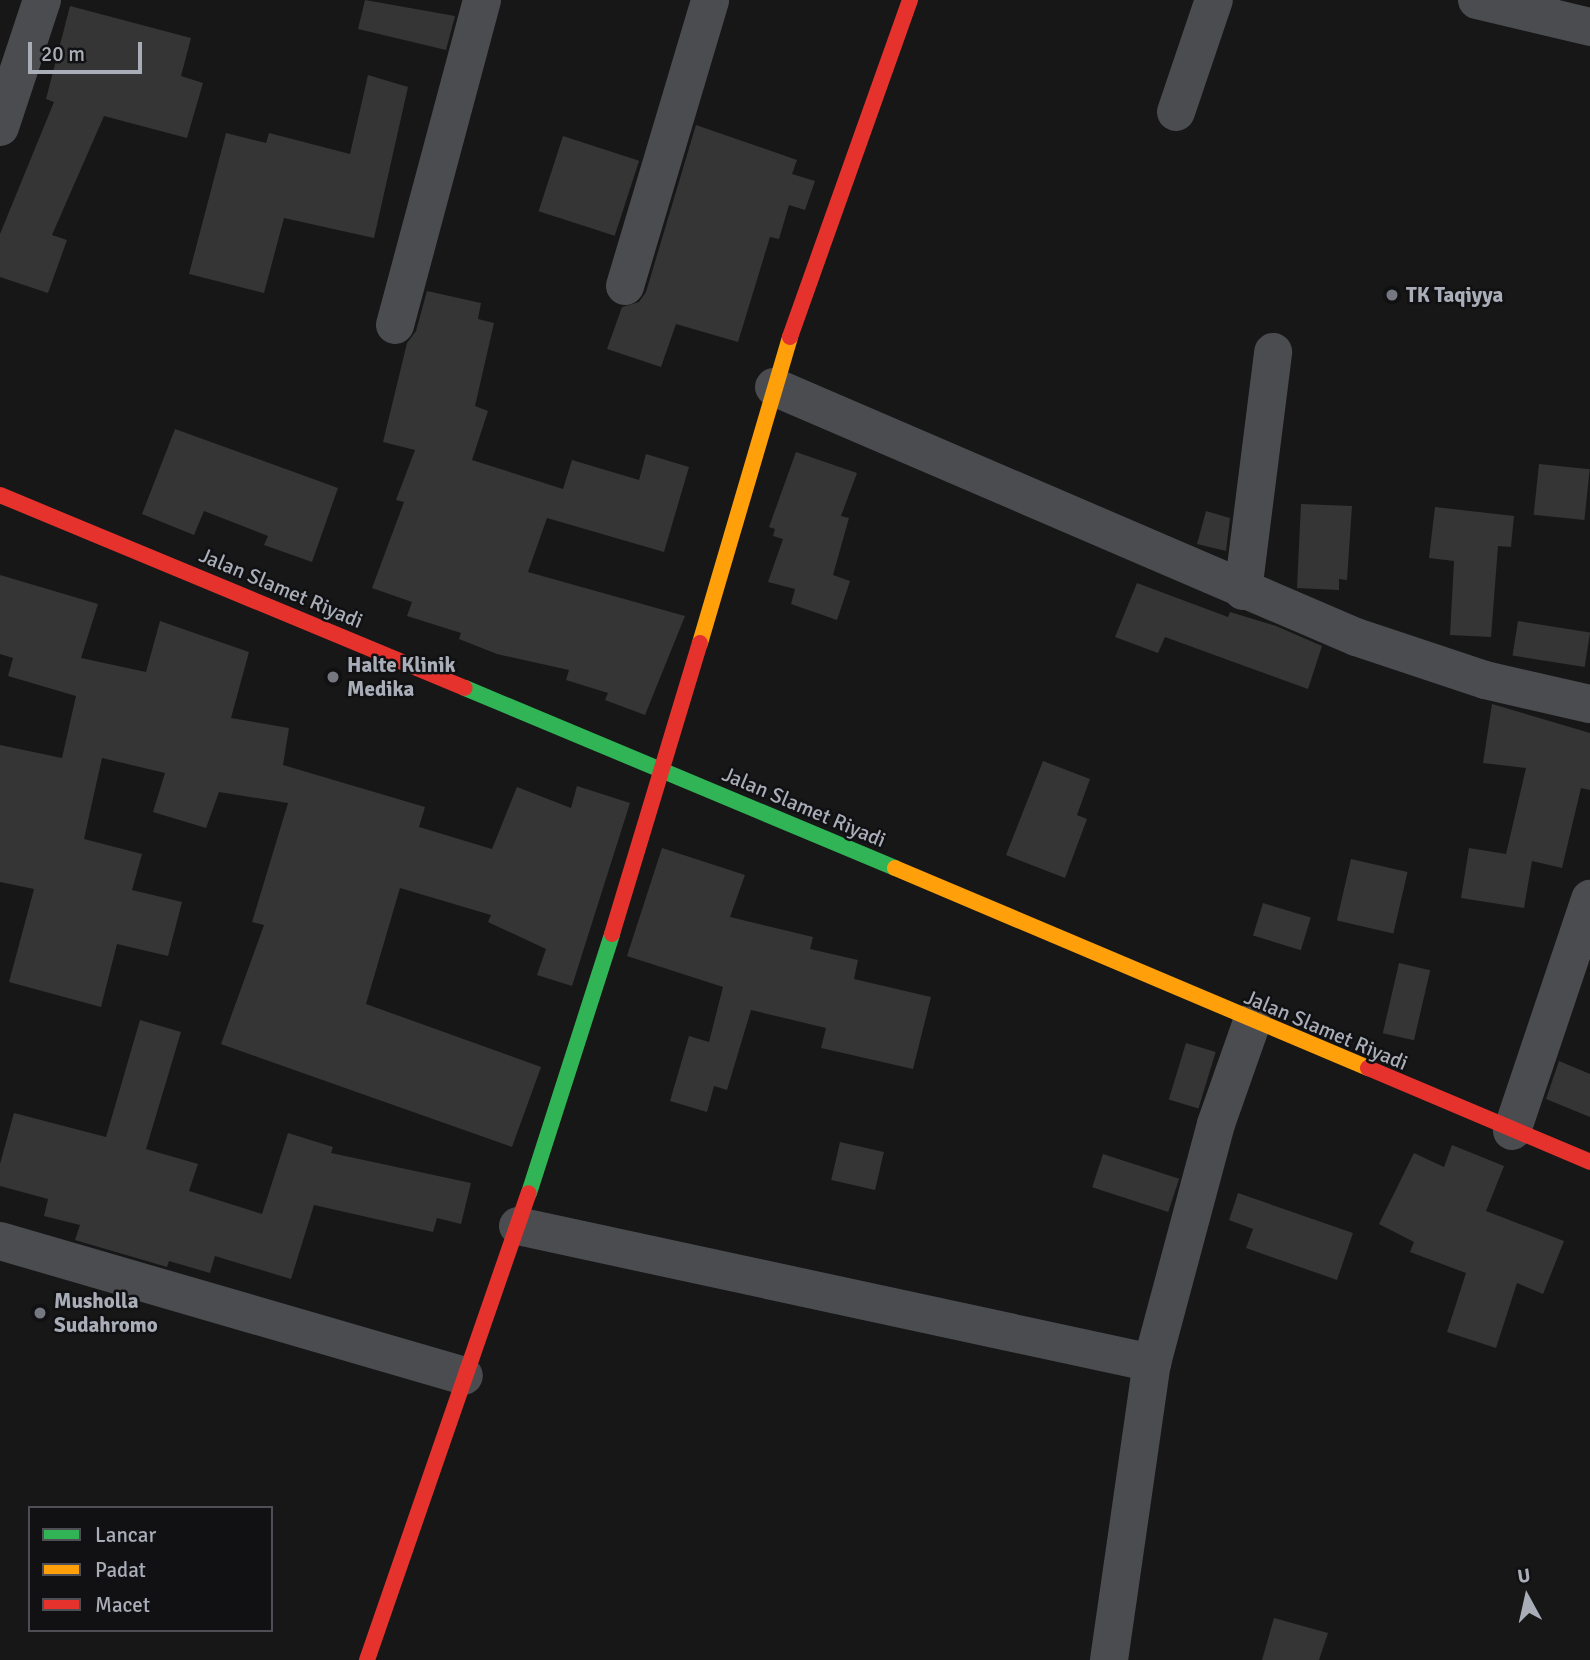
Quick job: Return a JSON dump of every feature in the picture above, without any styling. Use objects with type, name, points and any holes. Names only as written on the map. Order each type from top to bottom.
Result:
[{"type":"street","points":[[0,127],[42,0]]},
{"type":"street","points":[[395,326],[481,0]]},
{"type":"street","points":[[625,286],[710,0]]},
{"type":"street","points":[[367,1660],[518,1226],[664,770],[774,387],[822,239],[910,0]]},
{"type":"street","points":[[1176,112],[1214,0]]},
{"type":"street","points":[[1477,0],[1590,27]]},
{"type":"street","points":[[1243,591],[1273,352]]},
{"type":"street","points":[[774,387],[1243,591],[1417,661],[1590,704]]},
{"type":"street","name":"Jalan Slamet Riyadi","points":[[0,495],[664,770],[1252,1022],[1590,1162]]},
{"type":"street","points":[[1512,1131],[1590,899]]},
{"type":"street","points":[[1109,1660],[1152,1363],[1216,1124],[1252,1022]]},
{"type":"street","points":[[518,1226],[1152,1363]]},
{"type":"street","points":[[0,1241],[464,1376]]},
{"type":"building","points":[[365,0],[455,16],[446,50],[358,29]]},
{"type":"building","points":[[70,6],[191,38],[181,76],[203,83],[187,138],[104,116],[52,235],[67,240],[48,293],[0,277],[0,234],[54,102],[46,99]]},
{"type":"building","points":[[368,75],[408,87],[374,238],[284,218],[264,293],[189,274],[226,133],[266,143],[269,133],[350,154]]},
{"type":"building","points":[[696,125],[797,160],[792,174],[815,181],[805,210],[789,205],[779,239],[770,237],[738,342],[676,324],[661,367],[607,349],[622,307],[639,302],[646,292]]},
{"type":"building","points":[[563,136],[639,161],[615,236],[539,211]]},
{"type":"building","points":[[427,291],[481,303],[478,319],[494,323],[475,406],[488,411],[472,460],[563,489],[572,460],[639,480],[646,454],[689,467],[664,552],[547,518],[528,572],[685,616],[645,715],[605,700],[608,693],[566,680],[569,670],[497,654],[459,639],[461,633],[407,616],[412,602],[372,588],[404,502],[396,500],[415,450],[383,442],[407,343],[416,331]]},
{"type":"building","points":[[175,429],[338,488],[312,562],[264,545],[268,536],[204,511],[194,535],[142,514]]},
{"type":"building","points":[[796,452],[857,473],[841,516],[849,518],[833,575],[850,581],[837,620],[791,604],[795,589],[768,582],[783,539],[773,536],[775,529],[769,527]]},
{"type":"building","points":[[1539,464],[1590,469],[1584,520],[1534,515]]},
{"type":"building","points":[[1301,504],[1352,506],[1347,580],[1339,579],[1339,590],[1297,588]]},
{"type":"building","points":[[1435,507],[1514,516],[1511,547],[1498,546],[1491,637],[1450,635],[1454,561],[1429,558]]},
{"type":"building","points":[[1206,511],[1230,518],[1226,551],[1197,544]]},
{"type":"building","points":[[0,575],[98,604],[81,658],[146,672],[160,621],[249,652],[231,718],[289,728],[283,765],[425,807],[419,827],[492,849],[517,787],[571,808],[577,786],[630,803],[572,986],[537,975],[546,949],[488,922],[491,915],[400,888],[366,1004],[541,1067],[512,1147],[221,1044],[264,925],[252,922],[288,803],[219,792],[206,828],[153,812],[165,773],[102,758],[84,839],[142,854],[132,890],[182,902],[168,956],[117,944],[101,1007],[9,982],[34,889],[0,882],[0,745],[62,758],[76,696],[8,676],[13,658],[0,654]]},
{"type":"building","points":[[1137,583],[1228,617],[1230,612],[1276,626],[1322,646],[1308,689],[1165,637],[1158,653],[1115,637]]},
{"type":"building","points":[[1518,621],[1590,632],[1585,667],[1513,656]]},
{"type":"building","points":[[1492,704],[1590,733],[1590,790],[1581,788],[1562,868],[1532,861],[1524,908],[1461,898],[1469,848],[1506,854],[1526,768],[1483,763]]},
{"type":"building","points":[[1043,761],[1090,779],[1077,815],[1087,819],[1065,878],[1006,855]]},
{"type":"building","points":[[662,848],[745,875],[730,917],[813,937],[810,949],[858,960],[854,979],[931,997],[913,1069],[821,1048],[826,1028],[751,1010],[727,1090],[714,1086],[707,1112],[670,1101],[689,1036],[709,1042],[723,987],[627,956]]},
{"type":"building","points":[[1351,859],[1408,872],[1393,933],[1337,920]]},
{"type":"building","points":[[1263,903],[1311,918],[1301,950],[1253,936]]},
{"type":"building","points":[[1399,963],[1430,970],[1414,1040],[1383,1033]]},
{"type":"building","points":[[140,1020],[181,1032],[146,1149],[198,1164],[189,1191],[262,1214],[288,1133],[333,1147],[331,1153],[471,1183],[461,1224],[437,1218],[433,1232],[314,1205],[291,1279],[215,1256],[210,1273],[169,1261],[167,1267],[75,1240],[80,1225],[44,1216],[48,1199],[0,1186],[0,1164],[14,1113],[106,1137]]},
{"type":"building","points":[[1186,1043],[1216,1052],[1198,1108],[1169,1099]]},
{"type":"building","points":[[1559,1061],[1590,1074],[1590,1117],[1546,1099]]},
{"type":"building","points":[[840,1142],[884,1152],[875,1190],[831,1180]]},
{"type":"building","points":[[1452,1145],[1504,1166],[1486,1211],[1564,1241],[1543,1294],[1517,1283],[1496,1348],[1447,1332],[1466,1273],[1410,1252],[1414,1242],[1379,1224],[1414,1153],[1444,1167]]},
{"type":"building","points":[[1103,1154],[1179,1179],[1168,1212],[1092,1187]]},
{"type":"building","points":[[1238,1193],[1353,1233],[1337,1280],[1246,1248],[1253,1229],[1229,1220]]},
{"type":"building","points":[[1274,1618],[1328,1633],[1319,1660],[1262,1660]]},
{"type":"traffic: fast","points":[[465,688],[895,868]]},
{"type":"traffic: fast","points":[[529,1193],[612,934]]},
{"type":"traffic: slow","points":[[700,643],[790,337]]},
{"type":"traffic: slow","points":[[895,868],[1368,1068]]},
{"type":"traffic: jam","points":[[790,337],[910,0]]},
{"type":"traffic: jam","points":[[0,495],[465,688]]},
{"type":"traffic: jam","points":[[612,934],[700,643]]},
{"type":"traffic: jam","points":[[1368,1068],[1590,1162]]},
{"type":"traffic: jam","points":[[367,1660],[529,1193]]},
{"type":"place","name":"TK Taqiyya","points":[[1392,295]]},
{"type":"place","name":"Halte Klinik Medika","points":[[333,677]]},
{"type":"place","name":"Musholla Sudahromo","points":[[40,1313]]}]
